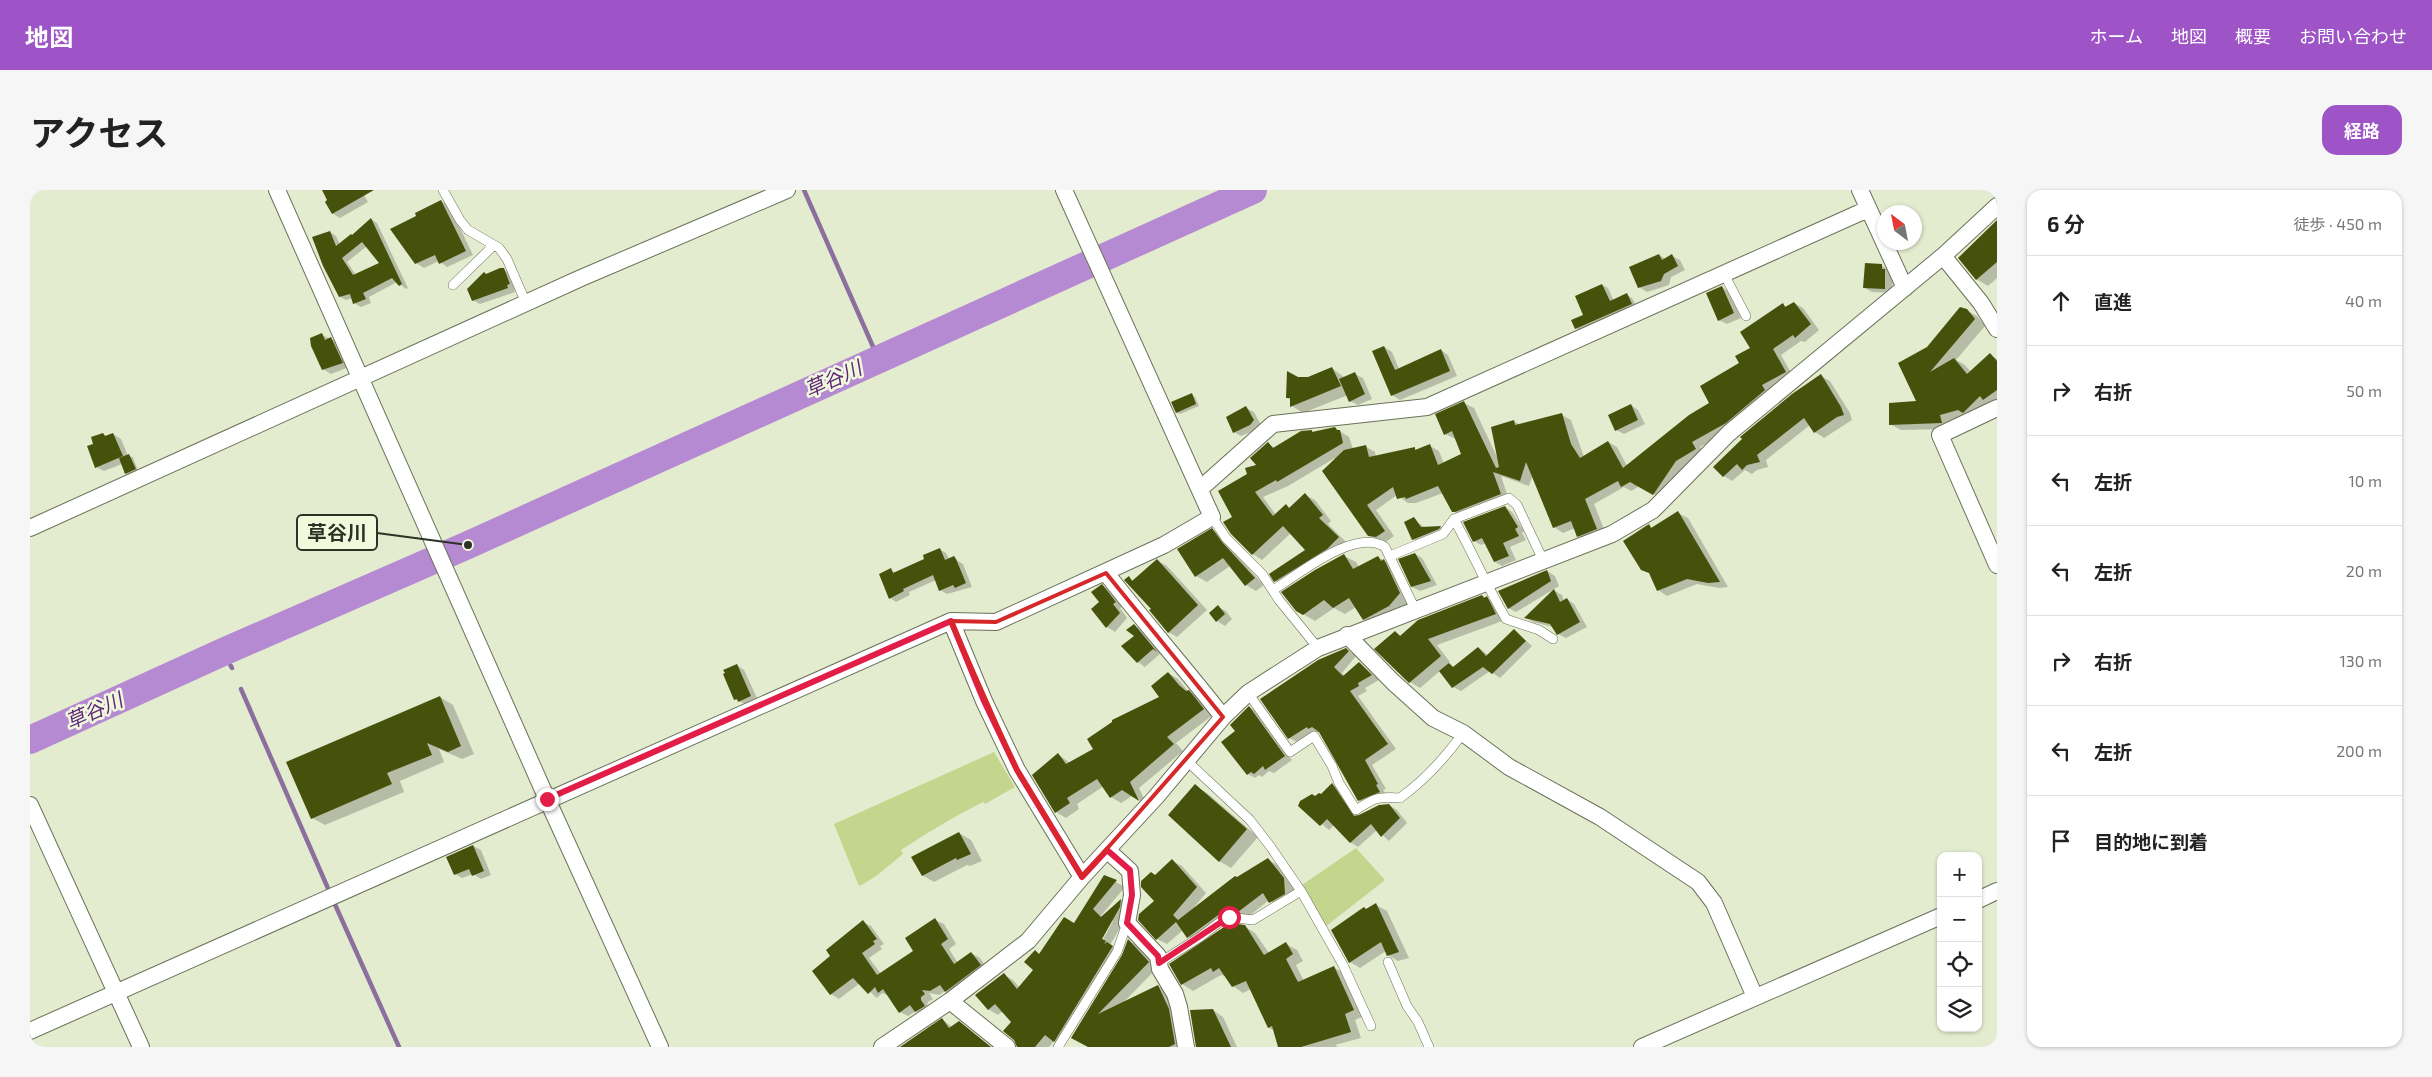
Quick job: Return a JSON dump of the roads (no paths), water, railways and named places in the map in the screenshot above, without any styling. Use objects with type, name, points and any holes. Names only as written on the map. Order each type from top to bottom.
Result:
[{"type":"street","points":[[30,528],[362,376],[787,190]]},
{"type":"street","points":[[30,1031],[547,799],[951,621],[996,622],[1164,545],[1212,517],[1082,234],[1064,190]]},
{"type":"street","points":[[1860,190],[1905,288]]},
{"type":"street","points":[[281,191],[547,799],[660,1047]]},
{"type":"street","points":[[882,1047],[950,1001],[1028,942],[1082,877],[1187,761],[1223,718],[1248,693],[1318,648],[1347,635],[1612,534],[1653,510],[1729,433],[1943,256],[1997,206]]},
{"type":"street","points":[[1200,490],[1273,424],[1427,407],[1868,209]]},
{"type":"street","points":[[1943,256],[1981,303],[1997,329]]},
{"type":"street","points":[[1997,408],[1940,435],[1997,565]]},
{"type":"street","points":[[1106,573],[1144,622],[1175,655],[1223,718]]},
{"type":"street","points":[[951,621],[984,701],[1017,770],[1082,877]]},
{"type":"street","points":[[1347,635],[1393,682],[1433,718],[1462,734],[1509,767],[1600,817],[1698,882],[1714,903],[1755,996]]},
{"type":"street","points":[[30,805],[141,1047]]},
{"type":"street","points":[[1107,850],[1130,870],[1132,895],[1127,923],[1158,956],[1159,963],[1175,994],[1186,1047]]},
{"type":"street","points":[[1982,898],[1997,891]]},
{"type":"street","points":[[1642,1047],[1937,918]]},
{"type":"street","points":[[950,1001],[1007,1047]]},
{"type":"lane","points":[[443,190],[468,230],[494,245],[507,259],[526,303]]},
{"type":"lane","points":[[453,285],[494,245]]},
{"type":"lane","points":[[1724,274],[1746,316]]},
{"type":"lane","points":[[1390,556],[1443,534],[1454,519],[1509,498],[1513,500],[1543,560]]},
{"type":"lane","points":[[1212,517],[1226,538],[1262,574],[1318,648]]},
{"type":"lane","points":[[1454,519],[1480,567],[1484,582],[1506,619],[1539,630],[1553,639]]},
{"type":"lane","points":[[1273,590],[1329,554],[1357,544],[1380,544],[1385,547],[1390,556],[1415,609]]},
{"type":"lane","points":[[1248,693],[1290,752],[1314,736],[1356,810],[1376,798],[1387,796],[1400,798],[1412,790],[1449,753],[1462,734]]},
{"type":"lane","points":[[1187,761],[1250,820],[1301,891],[1343,965],[1371,1026]]},
{"type":"lane","points":[[1159,963],[1224,919],[1229,917],[1253,920],[1301,891]]},
{"type":"lane","points":[[1058,1047],[1117,952],[1127,923]]},
{"type":"lane","points":[[1388,962],[1407,1006],[1418,1022],[1429,1047]]},
{"type":"waterway","points":[[804,190],[878,358]]},
{"type":"waterway","name":"草谷川","points":[[30,740],[223,652],[468,545],[1253,190]]},
{"type":"waterway","points":[[223,652],[232,668]]},
{"type":"waterway","points":[[241,689],[330,893]]},
{"type":"waterway","points":[[333,900],[399,1047]]},
{"type":"place","name":"草谷川","points":[[468,545]]}]
